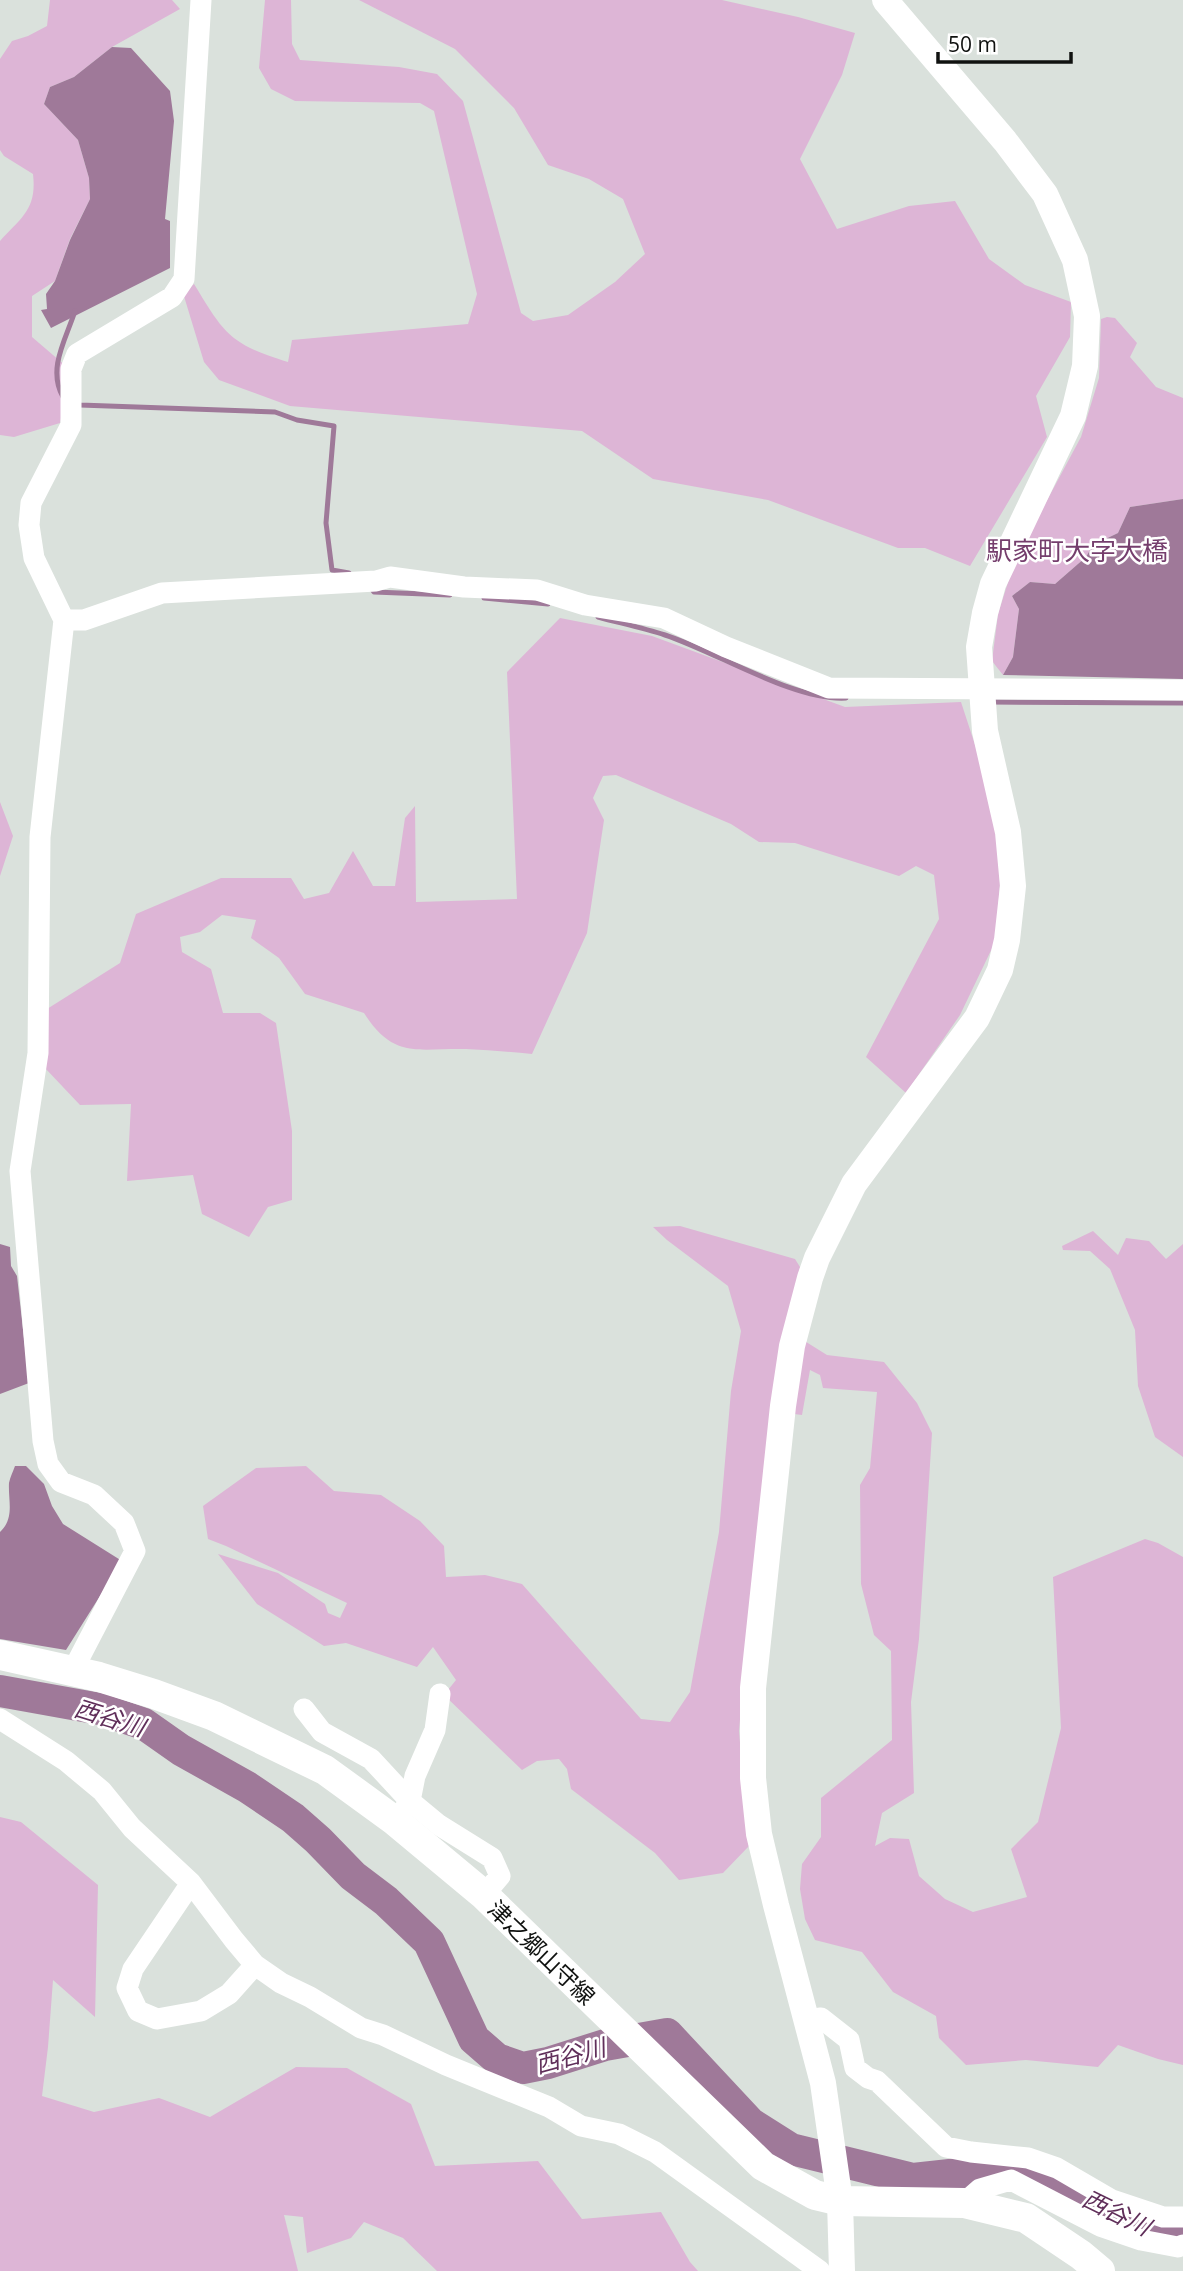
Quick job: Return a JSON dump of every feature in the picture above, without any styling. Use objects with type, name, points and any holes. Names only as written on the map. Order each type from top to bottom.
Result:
[{"type":"main road","name":"津之郷山守線","points":[[0,1655],[73,1670],[154,1694],[214,1716],[402,1811],[484,1895],[763,2166],[815,2195],[840,2201],[964,2203],[1026,2218],[1085,2266]]},
{"type":"street","points":[[73,1670],[135,1551],[124,1523],[94,1495],[61,1482],[48,1464],[43,1441],[20,1171],[38,1053],[40,837],[64,620],[34,558],[29,525],[31,503],[71,425],[71,369],[77,354],[172,297],[184,279],[201,0]]},
{"type":"street","points":[[842,2271],[840,2201],[823,2083],[759,1834],[754,1779],[754,1688],[783,1406],[792,1346],[810,1278],[835,1221],[854,1184],[977,1018],[1000,970],[1007,940],[1013,886],[1008,832],[985,731],[979,647],[993,584],[1073,416],[1085,366],[1087,316],[1075,260],[1045,194],[1005,141],[885,0]]},
{"type":"street","points":[[64,620],[85,620],[162,593],[376,581],[390,577],[464,587],[537,590],[586,605],[664,618],[726,647],[829,688],[1183,690]]},
{"type":"street","points":[[402,1811],[435,1730],[440,1694]]},
{"type":"street","points":[[304,1709],[322,1732],[371,1759],[402,1811]]},
{"type":"street","points":[[0,1719],[66,1761],[102,1791],[132,1828],[191,1884],[255,1965],[281,1983],[361,2028],[549,2107],[580,2126],[619,2134],[654,2152],[820,2271]]},
{"type":"street","points":[[191,1884],[133,1969],[127,1989],[138,2011],[157,2019],[201,2011],[229,1994],[255,1965]]},
{"type":"street","points":[[806,2020],[821,2018],[849,2040],[855,2068],[877,2081],[946,2147],[1028,2158],[1057,2168],[1112,2200],[1163,2217],[1183,2217]]},
{"type":"street","points":[[964,2203],[980,2189],[1011,2180],[1100,2226],[1141,2240],[1178,2247],[1183,2245]]},
{"type":"street","points":[[1085,2266],[1112,2200]]},
{"type":"shaded area","points":[[50,0],[172,0],[180,9],[112,47],[74,77],[50,87],[44,104],[78,140],[89,178],[90,199],[70,239],[55,281],[32,296],[32,337],[67,367],[68,381],[60,423],[14,437],[0,435],[0,241],[26,212],[34,186],[33,174],[4,156],[0,150],[0,59],[12,41],[47,26]]},
{"type":"shaded area","points":[[265,0],[291,0],[292,44],[300,60],[399,67],[437,74],[463,101],[521,313],[533,321],[568,315],[615,282],[645,254],[623,199],[589,179],[548,165],[514,108],[455,49],[359,0],[722,0],[855,33],[842,75],[800,159],[837,229],[909,206],[955,201],[989,259],[1025,285],[1071,302],[1070,337],[1036,396],[1047,437],[970,566],[925,548],[898,548],[768,500],[653,479],[582,431],[290,406],[219,380],[204,362],[183,293],[194,284],[231,335],[253,349],[288,362],[292,340],[468,324],[477,294],[434,111],[420,103],[295,101],[271,89],[259,68]]},
{"type":"shaded area","points":[[112,47],[131,48],[170,91],[174,121],[165,219],[170,221],[170,268],[51,328],[41,310],[47,309],[46,294],[55,281],[70,240],[90,199],[89,178],[78,140],[44,104],[50,87],[74,77]]},
{"type":"shaded area","points":[[1115,318],[1137,343],[1130,357],[1156,387],[1183,398],[1183,499],[1130,507],[1118,533],[1093,545],[1086,557],[1055,584],[1030,582],[1012,596],[1019,609],[1013,657],[1003,675],[992,661],[998,614],[1015,560],[1081,437],[1099,378],[1101,319]]},
{"type":"shaded area","points":[[1183,499],[1183,679],[1003,675],[1013,657],[1019,609],[1012,596],[1030,582],[1055,584],[1086,557],[1093,545],[1118,533],[1130,507]]},
{"type":"shaded area","points":[[560,618],[652,636],[845,707],[961,702],[978,754],[997,832],[1000,883],[996,940],[960,1015],[906,1093],[866,1057],[939,919],[934,875],[916,866],[899,876],[795,843],[759,842],[731,824],[616,775],[603,776],[593,798],[604,820],[587,933],[532,1054],[466,1049],[421,1050],[397,1045],[375,1028],[364,1013],[305,994],[279,958],[251,938],[256,920],[222,915],[200,932],[180,937],[182,952],[211,969],[223,1013],[260,1013],[276,1023],[292,1131],[292,1200],[268,1207],[249,1237],[202,1214],[193,1175],[127,1181],[131,1104],[80,1105],[45,1068],[47,1009],[120,963],[136,914],[221,878],[291,878],[304,899],[329,893],[353,851],[373,886],[395,886],[405,818],[415,806],[416,902],[517,899],[507,672]]},
{"type":"shaded area","points":[[0,802],[13,836],[0,876]]},
{"type":"shaded area","points":[[680,1226],[795,1259],[800,1267],[743,1685],[739,1731],[749,1846],[723,1873],[679,1880],[655,1853],[571,1789],[567,1769],[559,1759],[537,1761],[522,1770],[444,1695],[456,1680],[433,1647],[417,1667],[346,1643],[324,1646],[257,1604],[218,1554],[278,1573],[325,1604],[328,1613],[340,1618],[347,1603],[208,1539],[203,1506],[256,1468],[306,1466],[334,1491],[381,1495],[420,1521],[444,1546],[446,1577],[485,1575],[522,1584],[641,1719],[670,1722],[690,1692],[719,1532],[731,1391],[741,1331],[728,1286],[653,1227]]},
{"type":"shaded area","points":[[1093,1231],[1118,1255],[1126,1238],[1149,1241],[1166,1259],[1183,1244],[1183,1457],[1155,1437],[1138,1386],[1135,1330],[1110,1269],[1090,1251],[1063,1250],[1062,1246]]},
{"type":"shaded area","points":[[0,1244],[10,1247],[11,1266],[17,1276],[29,1383],[0,1394]]},
{"type":"shaded area","points":[[803,1340],[827,1355],[884,1362],[917,1403],[932,1433],[919,1639],[911,1702],[914,1793],[882,1813],[875,1846],[890,1838],[909,1839],[919,1876],[945,1899],[973,1912],[1027,1897],[1011,1849],[1038,1822],[1061,1728],[1053,1577],[1145,1539],[1183,1557],[1183,2065],[1118,2045],[1098,2067],[1026,2060],[966,2065],[939,2038],[936,2016],[893,1992],[862,1952],[815,1940],[805,1919],[800,1889],[802,1864],[821,1837],[821,1798],[892,1740],[891,1651],[874,1635],[861,1584],[860,1485],[870,1468],[877,1392],[823,1388],[820,1375],[810,1370],[802,1415],[794,1414]]},
{"type":"shaded area","points":[[15,1466],[26,1466],[44,1484],[52,1506],[63,1524],[122,1561],[66,1650],[0,1639],[0,1532],[8,1521],[9,1483]]},
{"type":"shaded area","points":[[0,1817],[21,1822],[98,1885],[95,2017],[53,1980],[42,2096],[94,2112],[159,2098],[210,2117],[296,2067],[347,2068],[411,2104],[435,2166],[538,2161],[582,2219],[661,2212],[698,2271],[437,2271],[403,2238],[364,2222],[351,2238],[307,2253],[303,2217],[284,2215],[298,2271],[0,2271]]},
{"type":"waterway","points":[[63,397],[57,365],[75,311]]},
{"type":"waterway","points":[[75,403],[275,412],[297,420],[334,426],[326,523],[332,570],[349,573]]},
{"type":"waterway","points":[[371,588],[374,592],[450,595]]},
{"type":"waterway","points":[[484,598],[548,604]]},
{"type":"waterway","points":[[598,617],[665,635],[803,692],[846,698]]},
{"type":"waterway","points":[[989,702],[1183,703]]},
{"type":"waterway","name":"西谷川","points":[[0,1691],[100,1709],[144,1724],[181,1750],[247,1787],[293,1818],[353,1876],[386,1901],[429,1942],[474,2039],[497,2059],[523,2068],[605,2045],[667,2034],[750,2123],[791,2149],[913,2179],[1014,2168],[1047,2177],[1137,2227],[1166,2234],[1183,2232]]},
{"type":"district","name":"駅家町大字大橋","points":[[1077,550]]}]
